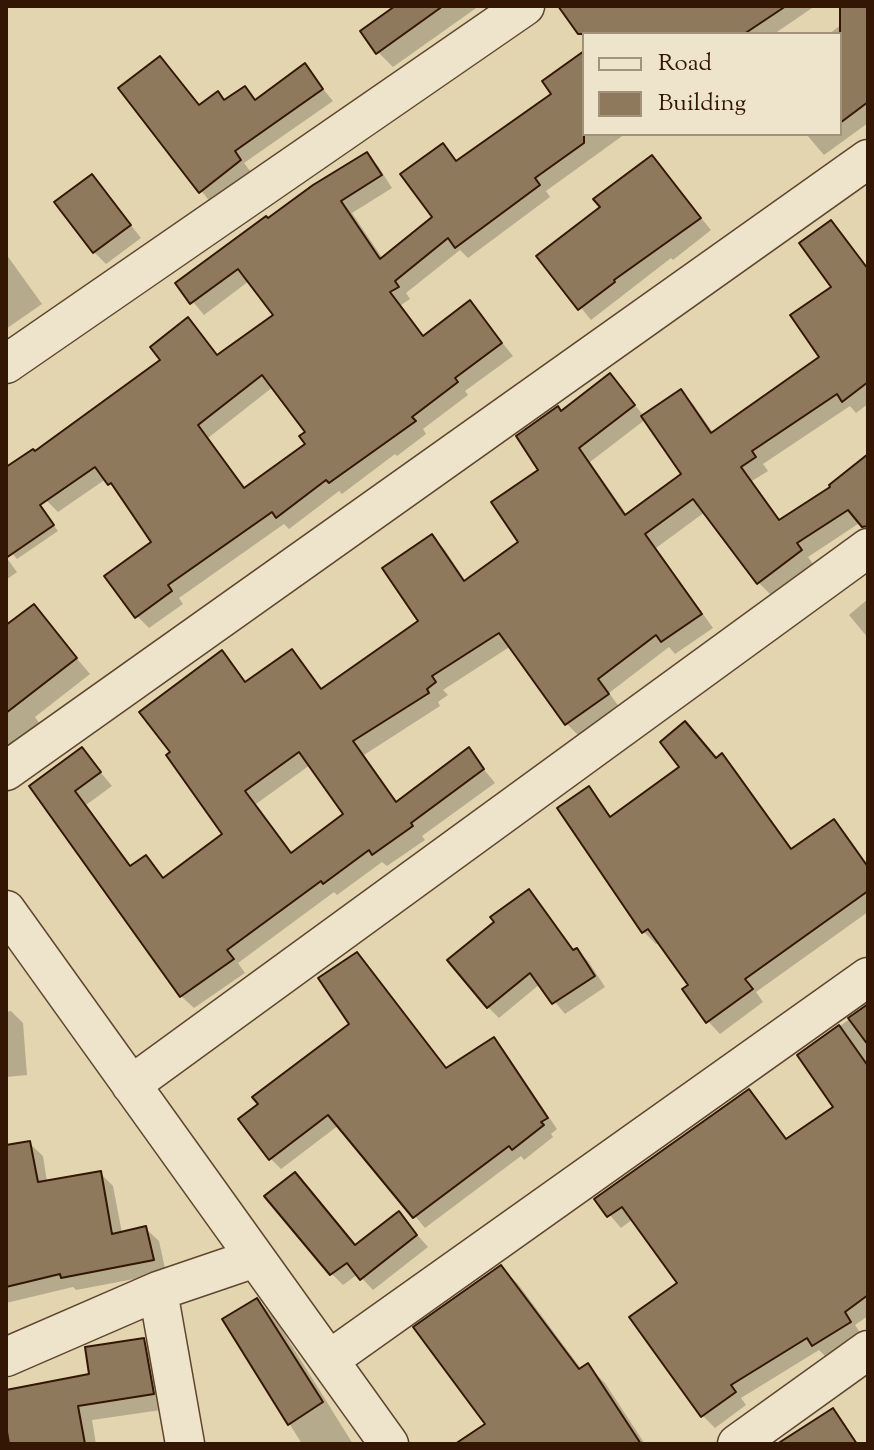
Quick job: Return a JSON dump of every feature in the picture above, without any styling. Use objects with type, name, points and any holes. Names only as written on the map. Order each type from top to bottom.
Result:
[{"type":"street","points":[[6,364],[525,6]]},
{"type":"street","points":[[6,771],[868,159]]},
{"type":"street","points":[[131,1085],[868,548]]},
{"type":"street","points":[[6,910],[18,944],[131,1085],[389,1444]]},
{"type":"street","points":[[329,1360],[868,977]]},
{"type":"street","points":[[6,1357],[158,1291],[255,1258]]},
{"type":"street","points":[[158,1291],[185,1444]]},
{"type":"street","points":[[737,1444],[868,1350]]},
{"type":"building","points":[[395,6],[443,6],[376,54],[360,31]]},
{"type":"building","points":[[558,6],[786,6],[747,32],[578,34]]},
{"type":"building","points":[[840,6],[868,6],[868,102],[842,122],[842,32]]},
{"type":"building","points":[[582,52],[584,143],[535,178],[540,185],[455,248],[448,238],[395,281],[399,287],[390,292],[423,336],[470,300],[502,343],[455,378],[458,382],[412,417],[416,421],[329,483],[326,480],[276,518],[272,512],[168,585],[172,591],[135,618],[104,576],[151,542],[111,483],[108,485],[95,467],[40,505],[54,525],[6,558],[6,467],[33,449],[35,451],[160,360],[150,347],[188,317],[217,355],[273,315],[238,269],[190,304],[175,283],[266,216],[268,218],[313,185],[367,152],[382,175],[341,201],[380,259],[432,217],[400,174],[443,143],[456,161],[551,94],[542,81]],"holes":[[[262,375],[305,432],[299,436],[305,444],[244,488],[198,425]]]},
{"type":"building","points":[[160,56],[199,105],[218,91],[224,100],[245,86],[255,100],[305,63],[323,89],[235,151],[241,160],[199,193],[118,88]]},
{"type":"building","points":[[652,155],[701,218],[614,280],[578,310],[536,256],[600,207],[593,199]]},
{"type":"building","points":[[92,174],[131,225],[93,253],[54,202]]},
{"type":"building","points":[[831,220],[868,269],[868,382],[842,402],[837,394],[752,451],[756,457],[741,467],[779,520],[830,487],[868,454],[868,526],[862,527],[848,510],[797,543],[802,550],[757,584],[693,499],[645,534],[702,614],[661,642],[656,635],[598,679],[609,694],[565,725],[499,633],[432,676],[436,682],[427,689],[429,693],[353,741],[396,802],[469,747],[484,769],[372,855],[369,850],[323,884],[321,881],[227,950],[234,959],[180,997],[29,786],[82,747],[101,772],[75,791],[130,866],[146,855],[163,878],[222,834],[166,755],[170,752],[139,712],[222,650],[245,682],[292,649],[321,689],[418,621],[382,568],[432,534],[464,581],[518,542],[491,502],[538,470],[516,436],[558,406],[561,411],[610,373],[635,405],[579,448],[625,515],[681,474],[641,416],[681,389],[711,433],[819,357],[790,315],[831,287],[799,243]],"holes":[[[299,752],[343,814],[291,853],[245,791]]]},
{"type":"building","points":[[34,604],[77,658],[6,713],[6,625]]},
{"type":"building","points":[[685,721],[716,758],[722,753],[791,849],[834,819],[868,867],[868,891],[745,979],[753,989],[706,1023],[682,989],[688,985],[648,929],[642,933],[557,808],[589,786],[610,817],[679,767],[660,742]]},
{"type":"building","points":[[529,889],[573,950],[577,948],[595,976],[552,1004],[530,973],[487,1008],[447,960],[494,922],[490,917]]},
{"type":"building","points":[[357,952],[446,1068],[494,1037],[548,1118],[541,1122],[544,1125],[512,1150],[509,1146],[413,1218],[328,1115],[269,1160],[238,1119],[258,1104],[252,1097],[349,1024],[318,978]]},
{"type":"building","points":[[868,1004],[868,1045],[848,1018]]},
{"type":"building","points":[[839,1025],[868,1066],[868,1295],[845,1312],[851,1322],[812,1346],[807,1338],[731,1385],[736,1392],[701,1417],[629,1317],[677,1283],[622,1207],[607,1217],[594,1199],[749,1089],[786,1139],[833,1107],[797,1055]]},
{"type":"building","points":[[30,1141],[38,1182],[101,1171],[112,1234],[146,1226],[154,1260],[61,1278],[60,1274],[6,1287],[6,1145]]},
{"type":"building","points":[[295,1172],[355,1245],[399,1211],[417,1235],[360,1280],[347,1263],[330,1275],[264,1196]]},
{"type":"building","points":[[501,1265],[579,1369],[588,1363],[641,1444],[455,1444],[485,1424],[413,1327]]},
{"type":"building","points":[[257,1298],[323,1402],[288,1425],[222,1319]]},
{"type":"building","points":[[144,1338],[154,1394],[78,1406],[85,1444],[9,1444],[6,1390],[89,1374],[85,1347]]},
{"type":"building","points":[[833,1408],[857,1444],[777,1444]]}]
